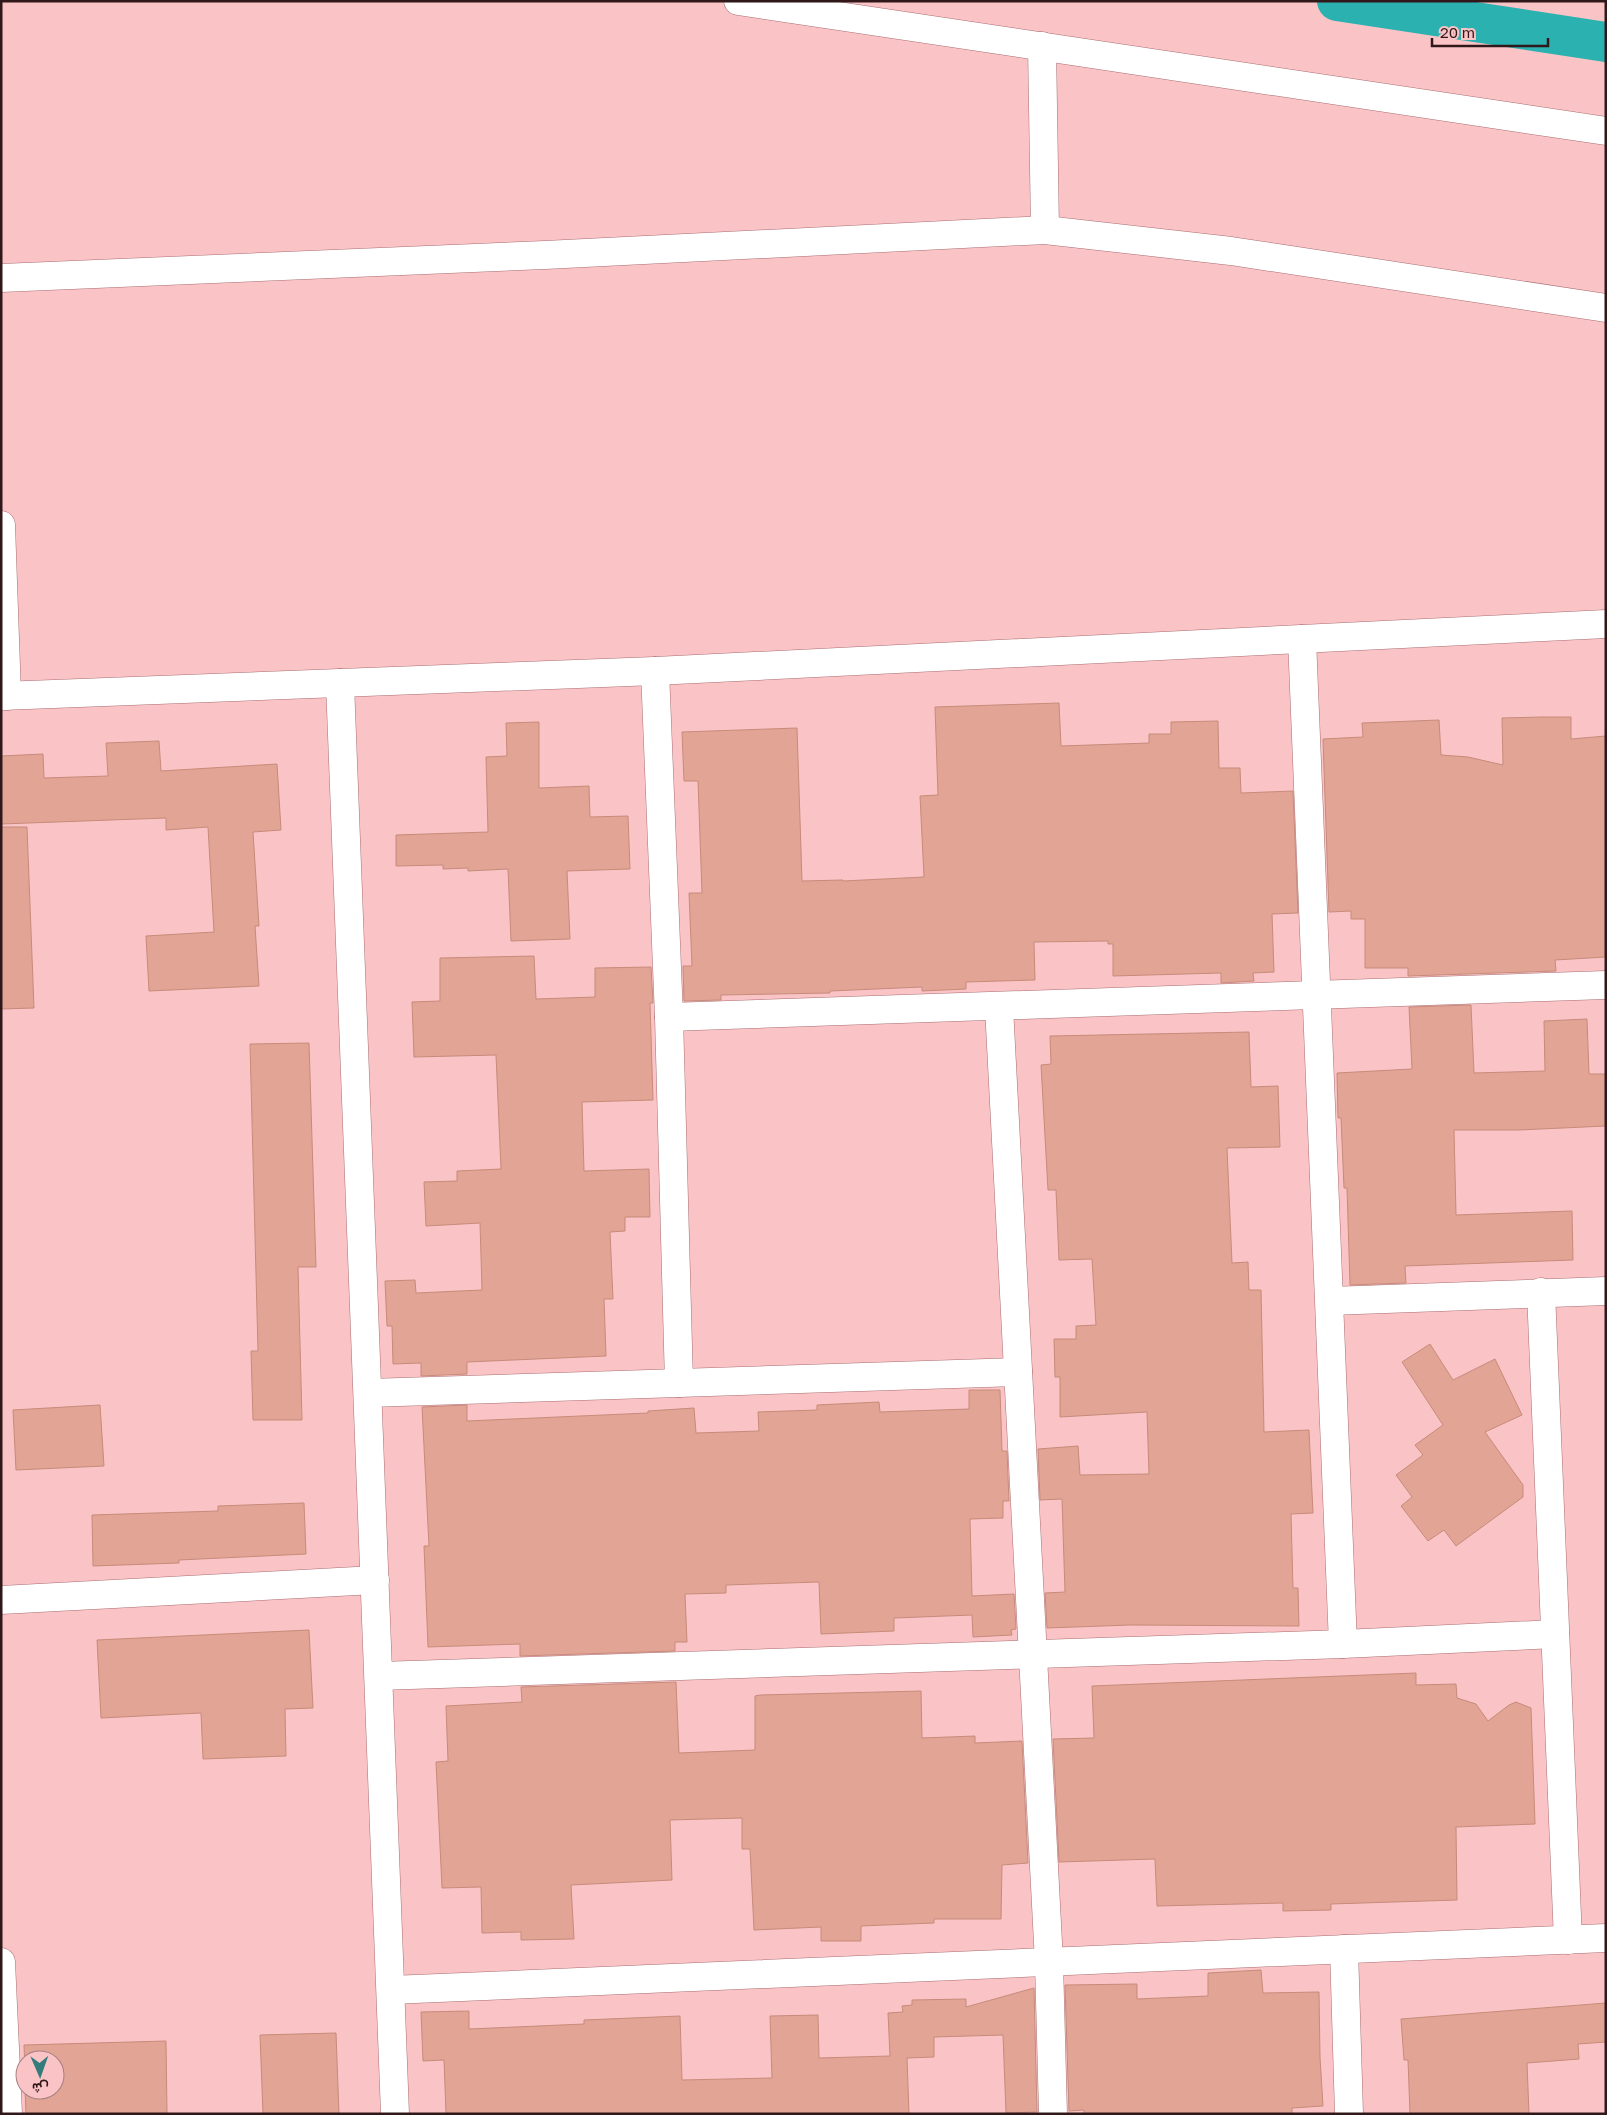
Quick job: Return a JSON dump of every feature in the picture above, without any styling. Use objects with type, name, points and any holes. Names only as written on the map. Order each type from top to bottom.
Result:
[{"type":"street","points":[[738,1],[1606,131]]},
{"type":"street","points":[[1042,46],[1045,230]]},
{"type":"street","points":[[1,278],[545,255],[1045,230],[1231,251],[1606,308]]},
{"type":"street","points":[[1,525],[4,696],[654,671],[1606,624]]},
{"type":"street","points":[[1302,639],[1343,1644]]},
{"type":"street","points":[[654,671],[668,1018],[679,1383]]},
{"type":"street","points":[[340,683],[395,2114]]},
{"type":"street","points":[[668,1018],[1606,985]]},
{"type":"street","points":[[999,1007],[1031,1654],[1049,1962],[1053,2114]]},
{"type":"street","points":[[1330,1301],[1606,1291]]},
{"type":"street","points":[[1541,1292],[1568,1940]]},
{"type":"street","points":[[368,1393],[1018,1372]]},
{"type":"street","points":[[1,1600],[375,1580]]},
{"type":"street","points":[[379,1676],[1343,1644],[1555,1634]]},
{"type":"street","points":[[391,1990],[1606,1938]]},
{"type":"street","points":[[1344,1950],[1349,2114]]},
{"type":"street","points":[[1,1962],[8,2114]]},
{"type":"building","points":[[1059,703],[1061,746],[1149,743],[1149,734],[1171,734],[1171,722],[1218,721],[1219,768],[1240,768],[1241,793],[1293,791],[1298,913],[1272,914],[1274,972],[1253,973],[1254,981],[1221,983],[1221,973],[1113,976],[1113,944],[1108,944],[1108,941],[1034,942],[1035,980],[966,982],[966,989],[922,991],[922,987],[830,991],[830,993],[721,995],[721,1000],[684,1001],[683,966],[692,966],[689,893],[702,893],[698,781],[684,781],[682,732],[797,728],[802,881],[924,877],[920,796],[938,795],[935,707]]},
{"type":"building","points":[[1571,717],[1571,739],[1606,736],[1606,957],[1555,960],[1556,971],[1408,976],[1408,968],[1365,968],[1365,919],[1351,919],[1351,911],[1329,912],[1323,739],[1363,737],[1362,723],[1439,720],[1441,755],[1468,757],[1503,765],[1502,718]]},
{"type":"building","points":[[539,722],[539,788],[589,786],[590,817],[628,816],[630,869],[567,871],[570,939],[511,941],[508,869],[468,871],[468,868],[443,869],[443,865],[396,866],[396,835],[488,832],[486,757],[507,756],[506,723]]},
{"type":"building","points":[[159,741],[161,771],[277,764],[281,830],[253,832],[259,926],[255,926],[259,986],[149,991],[146,936],[214,932],[208,827],[166,830],[166,818],[1,824],[1,756],[43,754],[44,778],[108,776],[106,743]]},
{"type":"building","points":[[1,827],[27,827],[34,1008],[1,1009]]},
{"type":"building","points":[[534,956],[536,999],[595,997],[595,968],[651,967],[653,1003],[650,1003],[653,1100],[582,1102],[584,1171],[649,1169],[650,1217],[625,1217],[625,1231],[610,1232],[613,1299],[604,1299],[606,1356],[467,1362],[467,1374],[421,1376],[421,1363],[393,1364],[392,1326],[387,1326],[385,1281],[415,1280],[416,1293],[482,1290],[480,1223],[426,1226],[424,1182],[457,1181],[457,1171],[501,1169],[496,1055],[414,1057],[412,1002],[440,1001],[440,958]]},
{"type":"building","points":[[1471,1005],[1474,1073],[1545,1071],[1544,1021],[1587,1019],[1589,1074],[1606,1074],[1606,1126],[1519,1130],[1454,1130],[1456,1215],[1572,1211],[1573,1260],[1405,1266],[1406,1283],[1350,1285],[1347,1188],[1344,1188],[1341,1118],[1338,1118],[1337,1073],[1412,1069],[1409,1007]]},
{"type":"building","points":[[1249,1032],[1251,1087],[1278,1086],[1280,1147],[1227,1148],[1232,1263],[1248,1262],[1249,1290],[1261,1290],[1264,1432],[1309,1430],[1313,1513],[1291,1514],[1293,1588],[1298,1588],[1299,1626],[1130,1625],[1047,1628],[1045,1593],[1065,1592],[1062,1499],[1040,1500],[1038,1449],[1078,1446],[1080,1475],[1149,1474],[1147,1412],[1060,1417],[1060,1377],[1055,1377],[1054,1339],[1076,1339],[1076,1326],[1096,1325],[1092,1259],[1059,1260],[1056,1190],[1048,1190],[1041,1065],[1051,1064],[1050,1036]]},
{"type":"building","points":[[309,1043],[316,1267],[298,1267],[302,1420],[253,1420],[251,1351],[258,1351],[250,1044]]},
{"type":"building","points":[[1430,1344],[1453,1380],[1495,1359],[1522,1415],[1485,1432],[1523,1485],[1523,1497],[1456,1546],[1444,1530],[1428,1541],[1401,1506],[1412,1497],[1396,1475],[1423,1455],[1415,1445],[1443,1425],[1402,1362]]},
{"type":"building","points":[[969,1390],[1000,1390],[1002,1451],[1007,1451],[1009,1501],[1003,1501],[1003,1518],[970,1519],[972,1596],[1014,1594],[1016,1629],[1011,1630],[1012,1635],[973,1637],[972,1615],[894,1618],[894,1631],[821,1634],[819,1582],[726,1585],[726,1593],[685,1594],[687,1642],[675,1642],[675,1651],[520,1656],[520,1644],[428,1647],[424,1546],[429,1546],[422,1407],[467,1405],[467,1421],[648,1413],[648,1411],[694,1408],[696,1433],[759,1431],[758,1412],[817,1410],[817,1405],[879,1402],[880,1412],[969,1409]]},
{"type":"building","points":[[100,1405],[104,1466],[16,1470],[13,1410]]},
{"type":"building","points":[[304,1503],[306,1554],[179,1560],[179,1563],[93,1566],[92,1515],[218,1511],[218,1506]]},
{"type":"building","points":[[309,1630],[313,1708],[285,1709],[286,1756],[203,1759],[201,1713],[101,1718],[97,1640]]},
{"type":"building","points":[[1416,1673],[1416,1685],[1456,1684],[1457,1698],[1476,1704],[1488,1721],[1516,1702],[1531,1708],[1535,1824],[1456,1827],[1457,1900],[1331,1904],[1331,1910],[1283,1911],[1283,1903],[1157,1906],[1155,1859],[1059,1862],[1053,1739],[1094,1738],[1092,1686]]},
{"type":"building","points":[[676,1682],[679,1753],[755,1750],[755,1696],[760,1695],[921,1691],[922,1738],[975,1736],[975,1743],[1022,1741],[1028,1863],[1002,1865],[1001,1919],[934,1919],[934,1923],[861,1926],[861,1941],[821,1941],[821,1927],[754,1930],[750,1849],[742,1849],[742,1818],[670,1820],[672,1880],[571,1885],[574,1939],[521,1940],[521,1932],[482,1933],[481,1887],[442,1888],[436,1762],[448,1761],[446,1706],[522,1702],[521,1687]]},
{"type":"building","points":[[1261,1970],[1263,1993],[1319,1992],[1323,2106],[1292,2108],[1292,2114],[1084,2114],[1084,2110],[1069,2111],[1065,1985],[1137,1984],[1137,1999],[1208,1996],[1208,1973]]},
{"type":"building","points":[[1034,1988],[1037,2112],[1006,2113],[1003,2035],[934,2037],[934,2057],[907,2058],[909,2114],[446,2114],[444,2060],[423,2061],[421,2012],[469,2011],[469,2029],[584,2024],[584,2020],[680,2016],[682,2080],[772,2078],[770,2016],[818,2015],[819,2058],[890,2056],[888,2013],[903,2012],[902,2006],[912,2005],[912,2000],[966,1999],[966,2007]]},
{"type":"building","points":[[1606,2003],[1606,2042],[1578,2044],[1579,2059],[1527,2063],[1529,2114],[1410,2114],[1408,2060],[1404,2060],[1401,2019]]},
{"type":"building","points":[[336,2033],[339,2114],[263,2114],[260,2035]]},
{"type":"building","points":[[166,2041],[167,2114],[26,2114],[25,2100],[65,2100],[65,2050],[24,2050],[24,2045]]},
{"type":"waterway","points":[[1337,1],[1606,42]]}]
